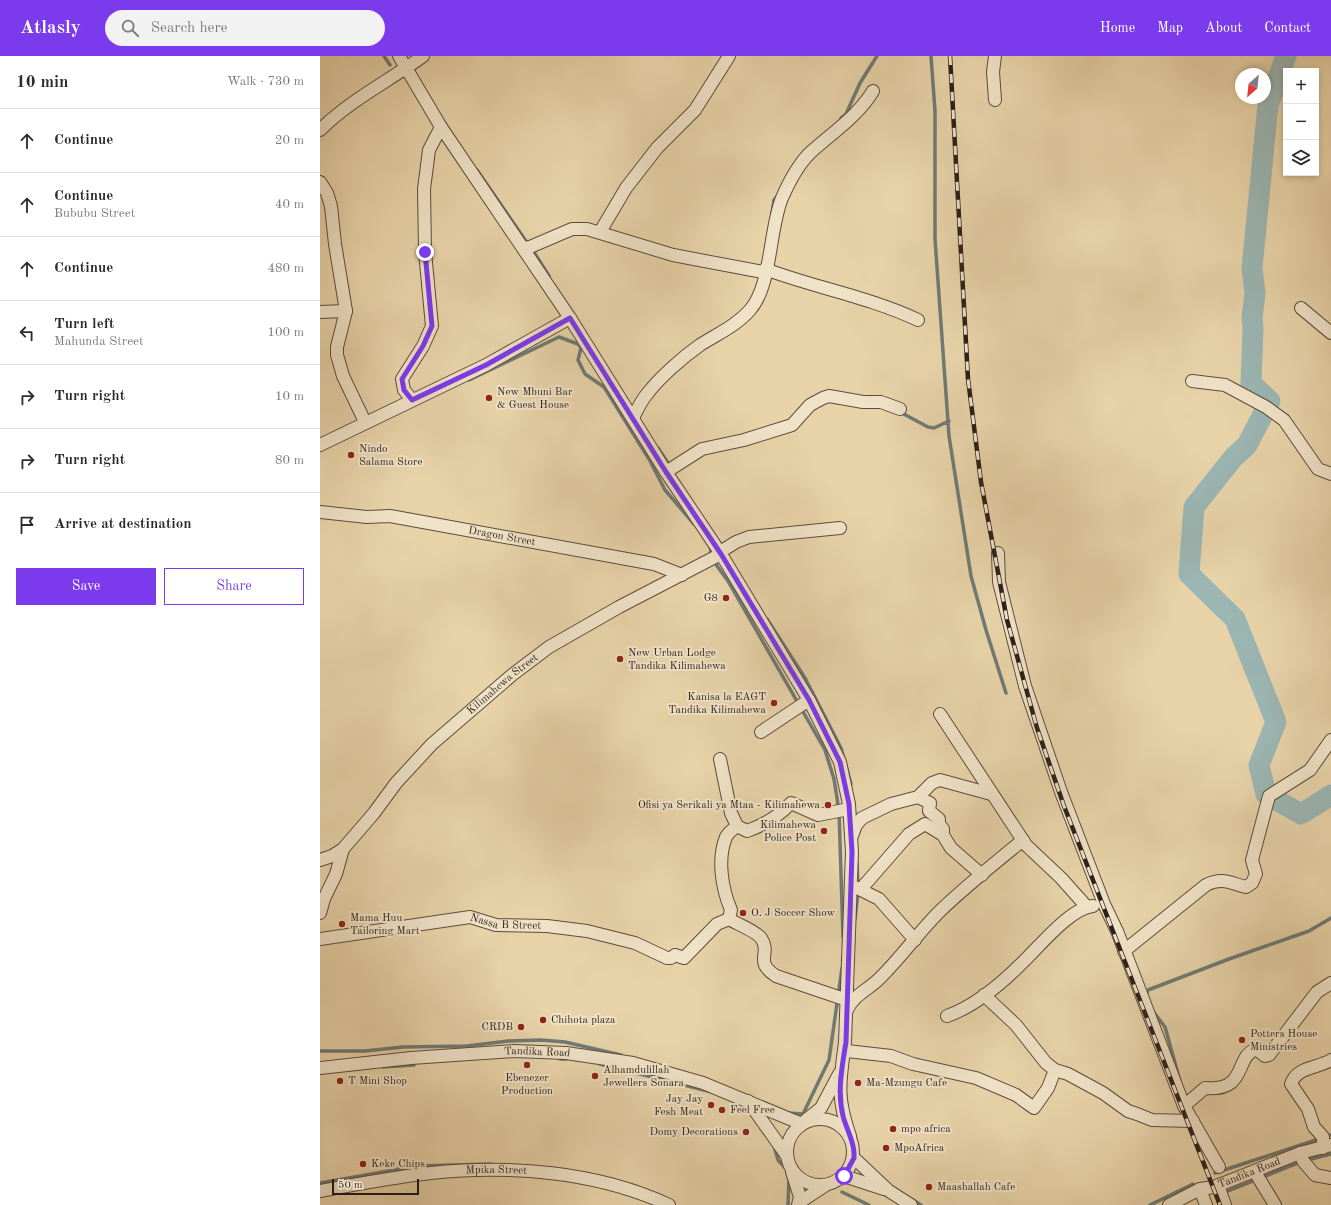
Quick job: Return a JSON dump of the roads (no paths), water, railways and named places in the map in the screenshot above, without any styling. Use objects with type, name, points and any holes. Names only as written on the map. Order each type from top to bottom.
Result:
[{"type":"street","points":[[399,56],[441,127],[570,318],[666,472],[720,553],[809,700],[840,762],[849,809],[855,887],[844,1054],[840,1073],[839,1094],[843,1116],[854,1146],[854,1158],[844,1176],[836,1182],[826,1185],[798,1205]]},
{"type":"street","points":[[320,130],[346,106],[407,68],[423,56]]},
{"type":"street","points":[[600,232],[626,188],[657,148],[696,110],[730,56]]},
{"type":"street","points":[[995,56],[993,72],[995,100]]},
{"type":"street","points":[[633,418],[647,394],[674,367],[699,346],[737,322],[749,311],[762,289],[781,200],[791,179],[810,153],[852,118],[864,105],[873,91]]},
{"type":"street","points":[[412,400],[404,390],[402,379],[423,346],[432,326],[425,252],[424,189],[429,150],[441,127]]},
{"type":"street","points":[[320,182],[327,193],[330,206],[346,311],[337,347],[337,355],[342,376],[365,422]]},
{"type":"street","points":[[524,248],[530,247],[572,229],[587,229],[673,255],[763,272],[766,269]]},
{"type":"street","points":[[766,269],[797,281],[874,301],[918,320]]},
{"type":"street","points":[[1301,308],[1331,333]]},
{"type":"street","points":[[320,312],[346,311]]},
{"type":"street","points":[[320,445],[486,365],[570,318]]},
{"type":"street","points":[[1192,381],[1225,385],[1266,407],[1284,420],[1318,469],[1331,474]]},
{"type":"street","points":[[666,472],[702,450],[744,440],[792,425],[810,405],[829,396],[863,402],[881,402],[900,410]]},
{"type":"street","name":"Dragon Street","points":[[320,512],[367,517],[390,516],[499,534],[654,564],[682,575]]},
{"type":"street","name":"Kilimahewa Street","points":[[320,860],[332,856],[343,849],[357,830],[374,813],[396,783],[432,744],[512,675],[549,647],[619,607],[682,575],[736,542],[749,537],[840,528]]},
{"type":"street","points":[[998,553],[999,582],[1025,686],[1061,792],[1104,904],[1117,931],[1184,1106],[1219,1167]]},
{"type":"street","points":[[760,732],[809,700]]},
{"type":"street","points":[[940,714],[1022,840],[1086,906]]},
{"type":"street","points":[[1124,951],[1206,885],[1216,880],[1228,881],[1246,887],[1252,883],[1256,874],[1253,868],[1252,860],[1270,796],[1310,770],[1331,740]]},
{"type":"street","points":[[720,758],[732,813],[737,826],[747,831],[778,816],[791,804],[818,815],[849,809]]},
{"type":"street","points":[[851,840],[856,825],[862,818],[891,804],[918,796],[932,783],[940,780],[991,794]]},
{"type":"street","points":[[918,796],[930,803],[929,812],[939,819],[939,824],[943,829],[943,836]]},
{"type":"street","points":[[855,887],[916,829],[925,824],[943,836],[951,848],[982,875]]},
{"type":"street","points":[[737,826],[726,836],[720,865],[724,878],[724,894],[731,910],[729,919],[760,937],[764,945],[763,964],[776,976],[847,1005]]},
{"type":"street","points":[[847,1005],[851,1000],[878,981],[938,913],[1022,840]]},
{"type":"street","points":[[320,913],[324,899],[336,874],[343,849]]},
{"type":"street","points":[[855,887],[879,899],[915,940]]},
{"type":"street","points":[[947,1016],[960,1011],[984,995],[1023,962],[1056,928],[1086,906],[1104,904]]},
{"type":"street","name":"Nassa B Street","points":[[320,939],[470,917],[496,925],[547,926],[587,931],[635,943],[664,957],[671,958],[675,955],[682,958],[686,957],[717,924],[729,919]]},
{"type":"street","points":[[1184,1106],[1205,1088],[1218,1089],[1229,1085],[1241,1069],[1246,1057],[1252,1051],[1256,1049],[1265,1056],[1269,1055],[1316,992],[1327,986],[1331,997]]},
{"type":"street","points":[[984,995],[1016,1025],[1046,1063],[1055,1070],[1068,1074],[1103,1093],[1128,1111],[1152,1120],[1193,1121]]},
{"type":"street","name":"Tandika Road","points":[[320,1068],[411,1058],[514,1050],[566,1053],[633,1063],[703,1083],[803,1123]]},
{"type":"street","points":[[844,1054],[848,1051],[891,1056],[913,1064],[976,1078],[1016,1095],[1034,1108],[1048,1088],[1055,1070]]},
{"type":"street","points":[[1327,1146],[1323,1138],[1314,1127],[1308,1109],[1291,1084],[1295,1077],[1307,1068],[1331,1060]]},
{"type":"street","points":[[787,1156],[790,1138],[803,1123],[821,1108],[840,1073]]},
{"type":"street","points":[[748,1101],[787,1156],[799,1191],[798,1205]]},
{"type":"street","points":[[803,1123],[817,1118],[830,1120],[841,1126],[850,1136]]},
{"type":"street","name":"Tandika Road","points":[[1169,1205],[1200,1189],[1218,1185],[1255,1172],[1300,1153],[1327,1146]]},
{"type":"street","points":[[1300,1153],[1303,1161],[1315,1176],[1331,1178]]},
{"type":"street","points":[[854,1158],[889,1191],[911,1205]]},
{"type":"street","points":[[791,1169],[800,1179],[813,1185],[826,1185]]},
{"type":"street","name":"Mpika Street","points":[[320,1191],[430,1173],[507,1170],[561,1174],[594,1181],[624,1189],[669,1205]]},
{"type":"street","points":[[1255,1172],[1275,1205]]},
{"type":"street","points":[[844,1176],[889,1191]]},
{"type":"street","points":[[1218,1185],[1226,1205]]},
{"type":"street","points":[[1200,1189],[1206,1205]]},
{"type":"waterway","points":[[384,56],[390,65]]},
{"type":"waterway","points":[[841,118],[846,114],[860,83],[877,56]]},
{"type":"waterway","points":[[931,56],[935,111],[935,239],[949,436],[971,576],[1006,693]]},
{"type":"waterway","points":[[1286,56],[1268,105],[1252,268],[1255,293],[1252,318],[1251,383],[1270,401],[1247,445],[1233,458],[1194,507],[1189,574],[1235,619],[1276,722],[1259,765],[1266,794],[1301,814],[1331,795]]},
{"type":"waterway","points":[[477,170],[528,244]]},
{"type":"waterway","points":[[772,213],[774,200],[778,195]]},
{"type":"waterway","points":[[532,249],[549,276]]},
{"type":"waterway","points":[[469,380],[559,337],[578,344],[581,348],[578,360],[585,374],[604,387],[649,459],[665,490],[694,524]]},
{"type":"waterway","points":[[900,412],[928,427],[934,428],[949,421]]},
{"type":"waterway","points":[[658,448],[670,466]]},
{"type":"waterway","points":[[710,545],[712,559],[728,581],[825,750],[834,779],[839,811],[843,937]]},
{"type":"waterway","points":[[767,619],[805,678],[841,748],[851,784]]},
{"type":"waterway","points":[[857,862],[858,885]]},
{"type":"waterway","points":[[855,919],[858,892]]},
{"type":"waterway","points":[[1146,996],[1148,990],[1229,959],[1309,931],[1331,918]]},
{"type":"waterway","points":[[788,1113],[803,1114],[829,1060],[842,968]]},
{"type":"waterway","points":[[1152,1010],[1165,1027],[1180,1081]]},
{"type":"waterway","points":[[320,1051],[365,1051],[403,1047],[467,1046],[508,1041],[541,1040],[565,1042],[621,1055]]},
{"type":"waterway","points":[[560,1059],[567,1059]]},
{"type":"waterway","points":[[600,1064],[708,1091]]},
{"type":"waterway","points":[[383,1067],[414,1065]]},
{"type":"waterway","points":[[1215,1173],[1331,1135]]},
{"type":"waterway","points":[[774,1146],[778,1160],[789,1172]]},
{"type":"waterway","points":[[1223,1193],[1303,1161],[1331,1154]]},
{"type":"waterway","points":[[320,1183],[417,1166],[491,1164]]},
{"type":"waterway","points":[[788,1205],[789,1178]]},
{"type":"waterway","points":[[1150,1205],[1193,1184]]},
{"type":"waterway","points":[[842,1192],[869,1205]]},
{"type":"waterway","points":[[913,1200],[921,1205]]},
{"type":"railway","points":[[950,56],[968,379],[981,482],[1007,620],[1037,728],[1064,806],[1220,1205]]},
{"type":"place","name":"New Mbuni Bar & Guest House","points":[[489,398]]},
{"type":"place","name":"Nindo Salama Store","points":[[351,455]]},
{"type":"place","name":"G8","points":[[726,598]]},
{"type":"place","name":"New Urban Lodge Tandika Kilimahewa","points":[[620,659]]},
{"type":"place","name":"Kanisa la EAGT Tandika Kilimahewa","points":[[774,703]]},
{"type":"place","name":"Ofisi ya Serikali ya Mtaa - Kilimahewa","points":[[828,805]]},
{"type":"place","name":"Kilimahewa Police Post","points":[[824,831]]},
{"type":"place","name":"O. J Soccer Show","points":[[743,913]]},
{"type":"place","name":"Mama Huu Tailoring Mart","points":[[342,924]]},
{"type":"place","name":"Chihota plaza","points":[[543,1020]]},
{"type":"place","name":"CRDB","points":[[521,1027]]},
{"type":"place","name":"Potters House Ministries","points":[[1242,1040]]},
{"type":"place","name":"Ebenezer Production","points":[[527,1065]]},
{"type":"place","name":"Alhamdulillah Jewellers Sonara","points":[[595,1076]]},
{"type":"place","name":"T Mini Shop","points":[[340,1081]]},
{"type":"place","name":"Ma-Mzungu Cafe","points":[[858,1083]]},
{"type":"place","name":"Jay Jay Fesh Meat","points":[[711,1105]]},
{"type":"place","name":"Feel Free","points":[[722,1110]]},
{"type":"place","name":"mpo africa","points":[[893,1129]]},
{"type":"place","name":"Domy Decorations","points":[[746,1132]]},
{"type":"place","name":"MpoAfrica","points":[[886,1148]]},
{"type":"place","name":"Keke Chips","points":[[363,1164]]},
{"type":"place","name":"Maashallah Cafe","points":[[929,1187]]}]
